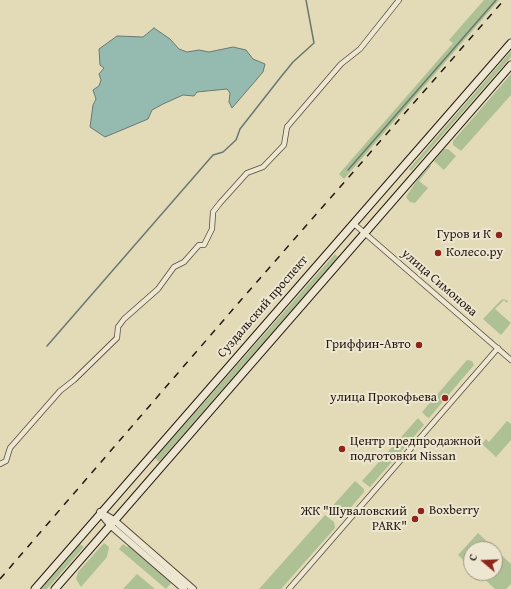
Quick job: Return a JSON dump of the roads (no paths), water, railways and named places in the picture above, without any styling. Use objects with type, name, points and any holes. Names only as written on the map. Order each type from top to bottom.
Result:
[{"type":"main road","name":"Суздальский проспект","points":[[35,589],[100,512],[511,43]]},
{"type":"main road","points":[[55,589],[511,65]]},
{"type":"street","points":[[0,464],[6,461],[10,448],[60,391],[74,380],[116,338],[118,327],[124,319],[158,289],[174,267],[184,262],[199,245],[204,244],[212,228],[214,212],[220,202],[247,173],[263,166],[284,145],[287,127],[341,64],[360,49],[399,0]]},
{"type":"street","name":"улица Симонова","points":[[353,223],[511,360]]},
{"type":"street","points":[[289,589],[498,348]]},
{"type":"street","points":[[100,512],[184,589]]},
{"type":"street","points":[[112,523],[193,589]]},
{"type":"water","points":[[154,28],[170,39],[179,49],[187,52],[199,50],[209,52],[233,47],[246,50],[253,59],[265,64],[263,72],[232,108],[229,102],[230,93],[227,89],[197,92],[194,96],[183,95],[152,110],[148,119],[105,137],[90,127],[93,105],[96,99],[93,90],[99,86],[101,80],[99,74],[104,68],[100,65],[99,49],[117,36],[143,37]]},
{"type":"waterway","points":[[47,346],[213,155],[223,152],[236,140],[240,129],[280,78],[293,62],[314,43],[306,0]]},
{"type":"waterway","points":[[348,170],[496,0]]},
{"type":"railway","points":[[0,579],[241,300],[504,0]]},
{"type":"place","name":"Гуров и К","points":[[499,235]]},
{"type":"place","name":"Колесо.ру","points":[[438,253]]},
{"type":"place","name":"Гриффин-Авто","points":[[419,345]]},
{"type":"place","name":"улица Прокофьева","points":[[445,398]]},
{"type":"place","name":"Центр предпродажной подготовки Nissan","points":[[342,449]]},
{"type":"place","name":"Boxberry","points":[[421,511]]},
{"type":"place","name":"ЖК \"Шуваловский PARK\"","points":[[415,519]]}]
